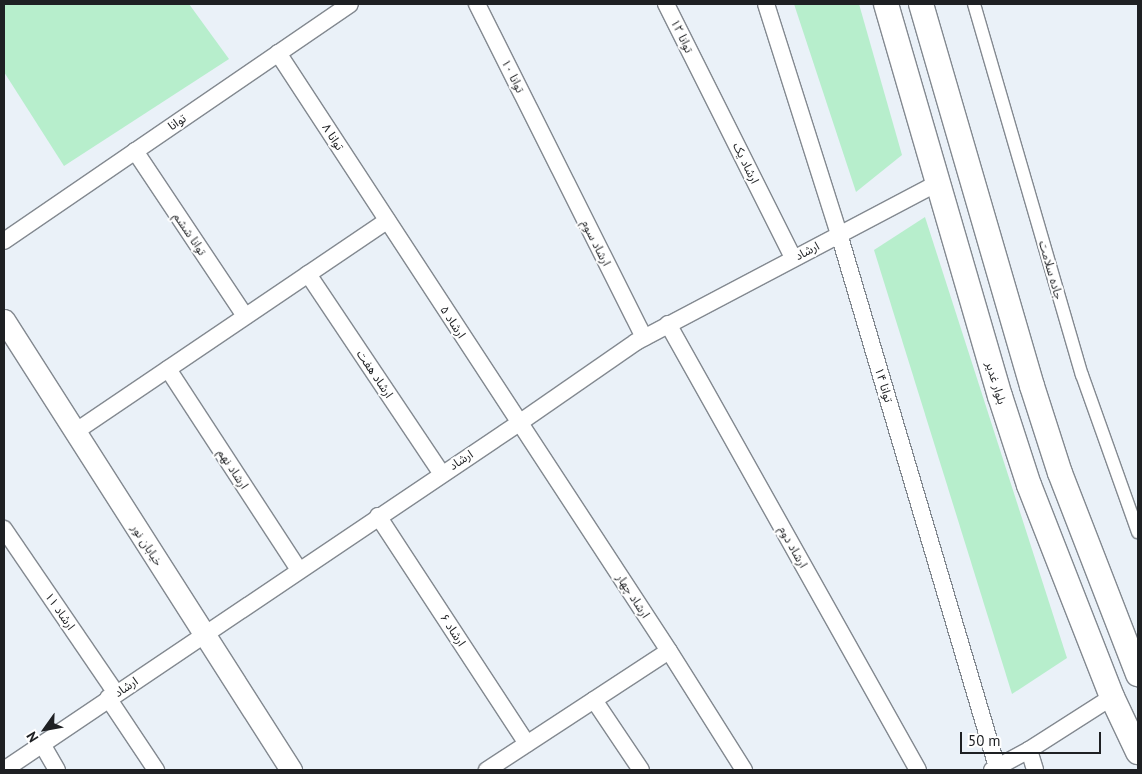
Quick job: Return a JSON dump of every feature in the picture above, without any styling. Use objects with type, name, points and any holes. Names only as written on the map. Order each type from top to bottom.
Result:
[{"type":"main road","name":"بلوار غدیر","points":[[886,4],[1000,396],[1028,485],[1112,697],[1138,752]]},
{"type":"main road","points":[[921,4],[1032,386],[1060,473],[1138,674]]},
{"type":"street","name":"توانا","points":[[4,241],[350,4]]},
{"type":"street","name":"توانا ۱۰","points":[[477,4],[549,148]]},
{"type":"street","name":"توانا ۱۲","points":[[666,4],[698,68]]},
{"type":"street","name":"توانا ۱۴","points":[[766,4],[839,234],[994,769]]},
{"type":"street","name":"جاده سلامت","points":[[974,4],[1082,375],[1138,532]]},
{"type":"street","name":"توانا ۸","points":[[278,53],[387,221]]},
{"type":"street","name":"ارشاد یک","points":[[698,68],[793,258]]},
{"type":"street","name":"ارشاد سوم","points":[[549,148],[644,338]]},
{"type":"street","name":"توانا ششم","points":[[135,151],[245,316]]},
{"type":"street","name":"ارشاد","points":[[4,770],[644,338],[938,183]]},
{"type":"street","points":[[75,432],[387,221]]},
{"type":"street","name":"ارشاد ۵","points":[[387,221],[519,423]]},
{"type":"street","name":"ارشاد هفت","points":[[308,274],[442,473]]},
{"type":"street","name":"خیابان نور","points":[[4,320],[291,770]]},
{"type":"street","name":"ارشاد دوم","points":[[668,324],[918,770]]},
{"type":"street","name":"ارشاد نهم","points":[[168,369],[299,570]]},
{"type":"street","name":"ارشاد چهار","points":[[519,423],[669,651],[744,770]]},
{"type":"street","name":"ارشاد ۶","points":[[378,516],[527,744]]},
{"type":"street","name":"ارشاد ۱۱","points":[[4,529],[112,696],[156,770]]},
{"type":"street","points":[[487,770],[669,651]]},
{"type":"street","points":[[994,769],[1029,750],[1112,697]]},
{"type":"street","points":[[594,700],[641,770]]},
{"type":"street","points":[[42,744],[57,770]]},
{"type":"street","points":[[1029,750],[1035,770]]},
{"type":"green space","points":[[4,4],[189,4],[229,59],[64,166],[4,72]]},
{"type":"green space","points":[[794,4],[859,4],[902,155],[856,192]]},
{"type":"green space","points":[[925,217],[1067,658],[1012,694],[874,250]]}]
